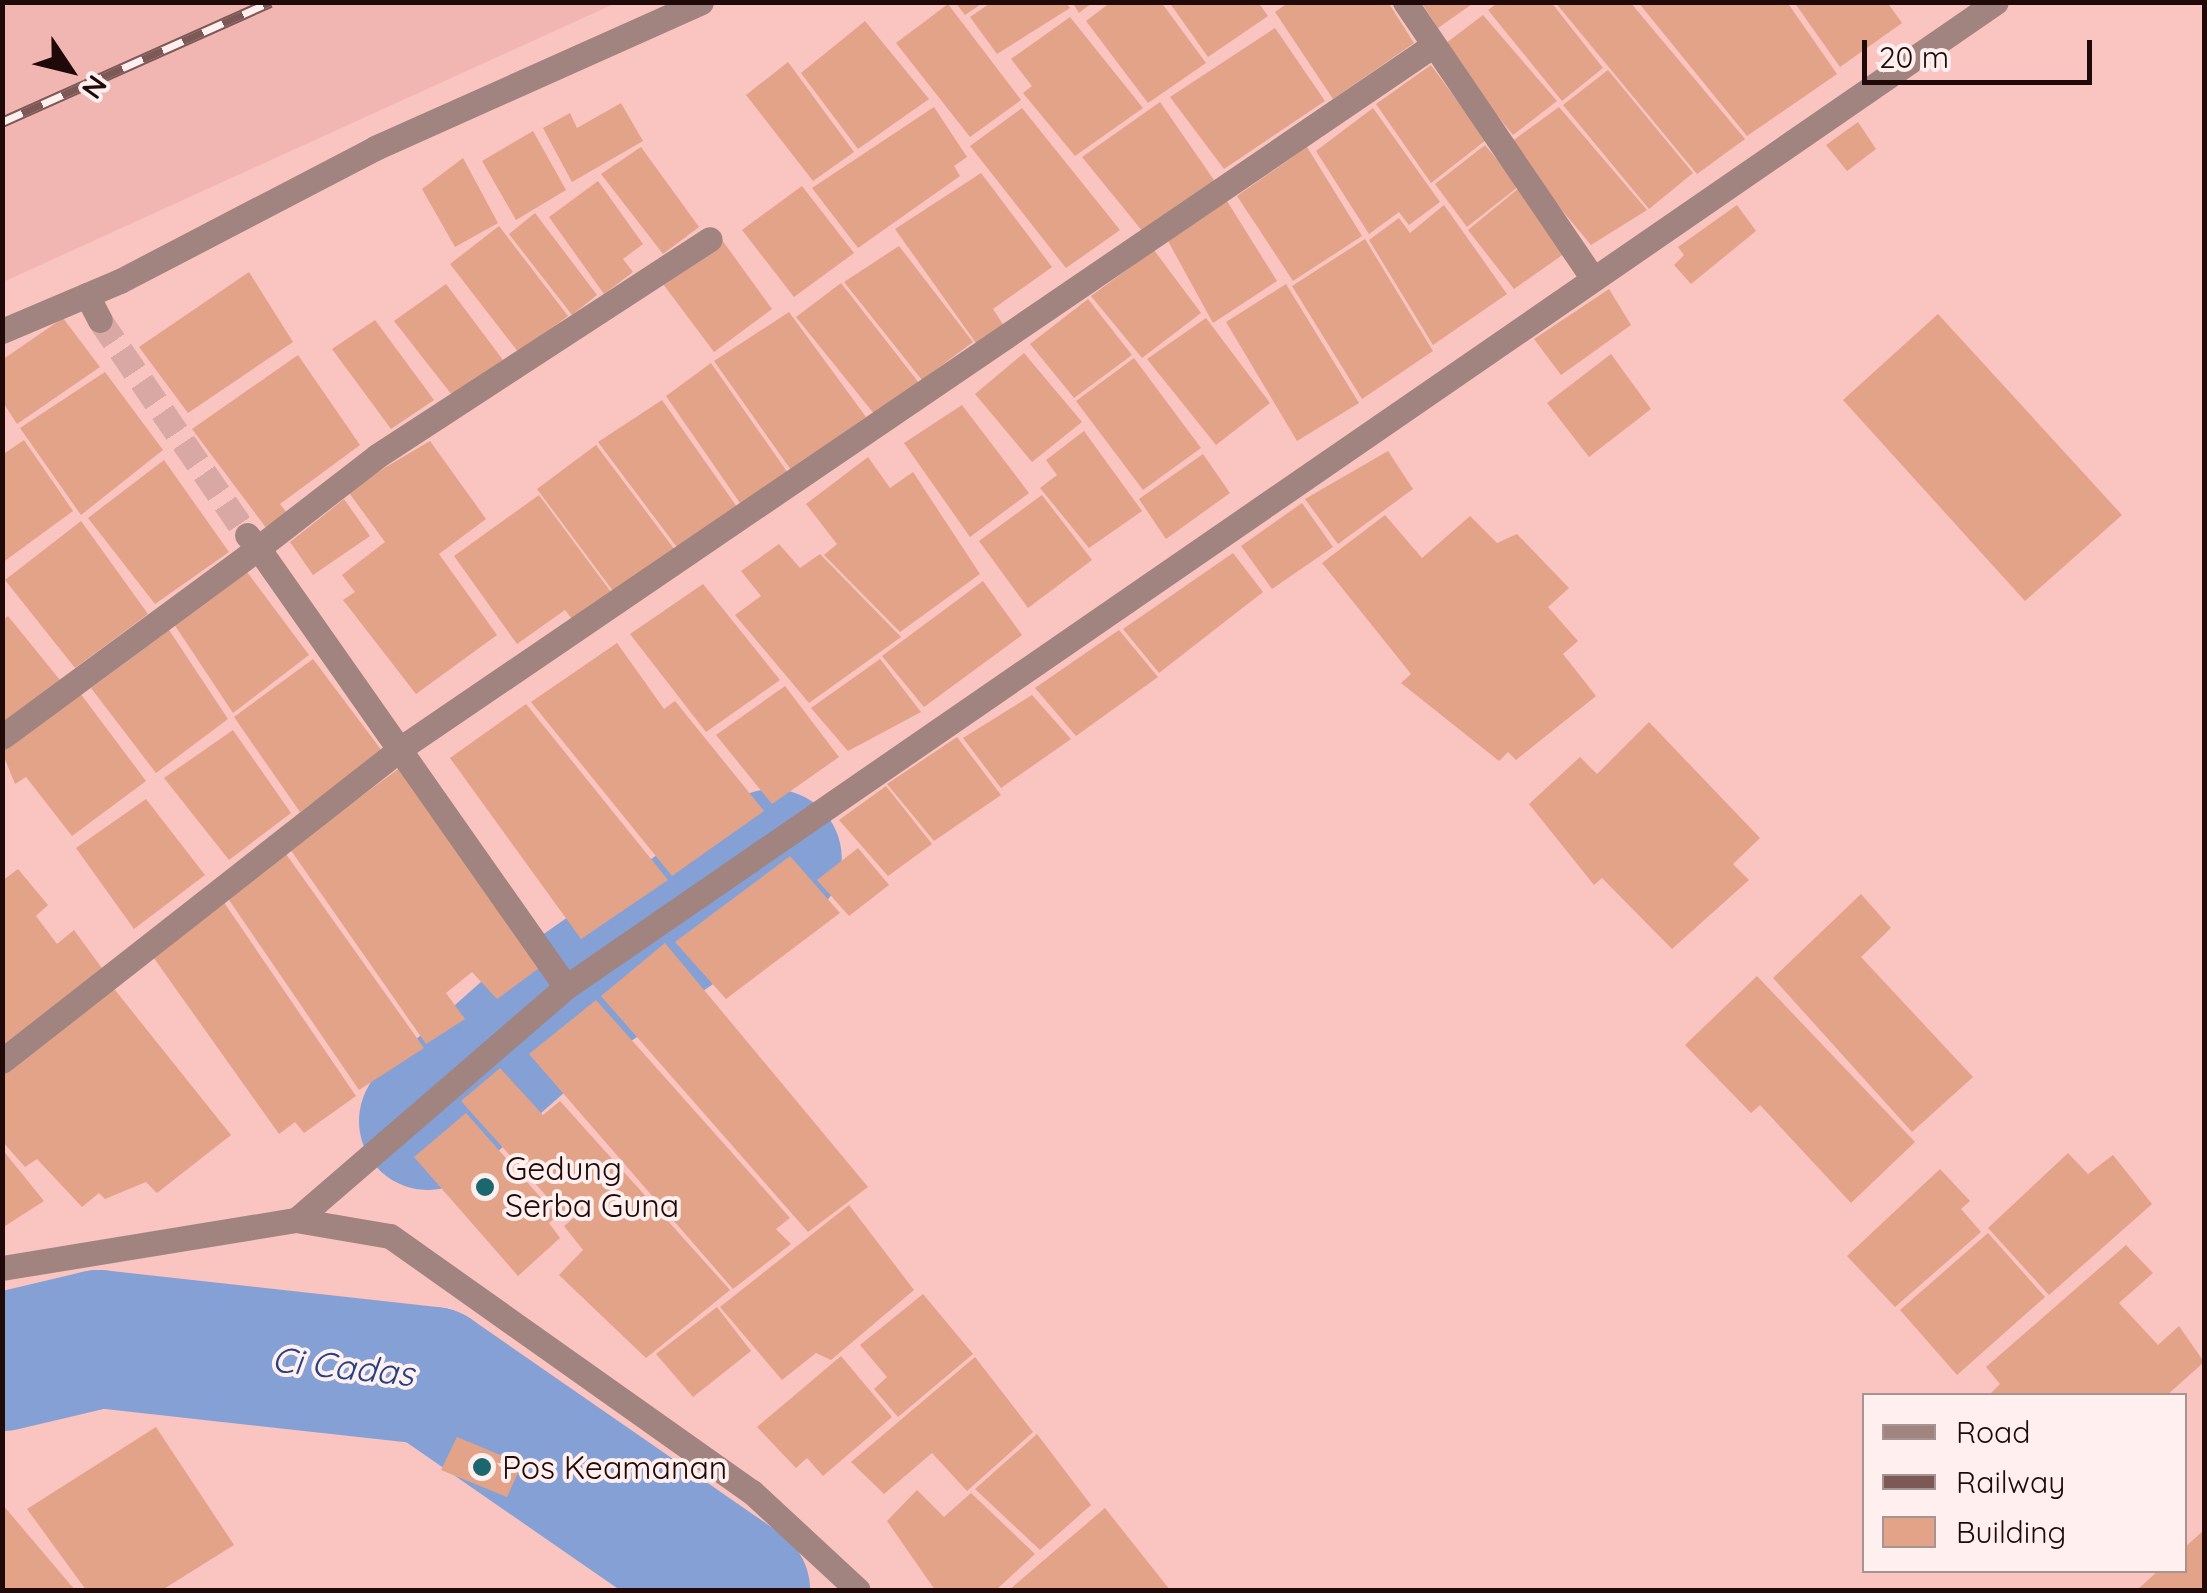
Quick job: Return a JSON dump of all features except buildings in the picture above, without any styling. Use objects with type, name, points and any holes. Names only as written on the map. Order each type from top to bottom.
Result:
[{"type":"street","points":[[2,331],[86,295],[375,148],[701,2]]},
{"type":"street","points":[[1405,2],[1592,277]]},
{"type":"street","points":[[296,1220],[566,987],[1996,2]]},
{"type":"street","points":[[2,1061],[404,746],[1432,46]]},
{"type":"street","points":[[2,737],[252,541],[710,240]]},
{"type":"street","points":[[86,295],[100,320]]},
{"type":"street","points":[[252,541],[404,746],[566,987]]},
{"type":"street","points":[[2,1268],[296,1220],[390,1236],[752,1492],[858,1590]]},
{"type":"shaded area","points":[[3,2],[616,3],[3,282]]},
{"type":"waterway","points":[[428,1121],[548,1015],[773,858]]},
{"type":"waterway","name":"Ci Cadas","points":[[2,1362],[99,1339],[432,1376],[741,1590]]},
{"type":"tunnel","points":[[100,320],[247,535]]},
{"type":"railway","points":[[2,122],[270,2]]},
{"type":"place","name":"Gedung Serba Guna","points":[[485,1187]]},
{"type":"place","name":"Pos Keamanan","points":[[482,1467]]}]
